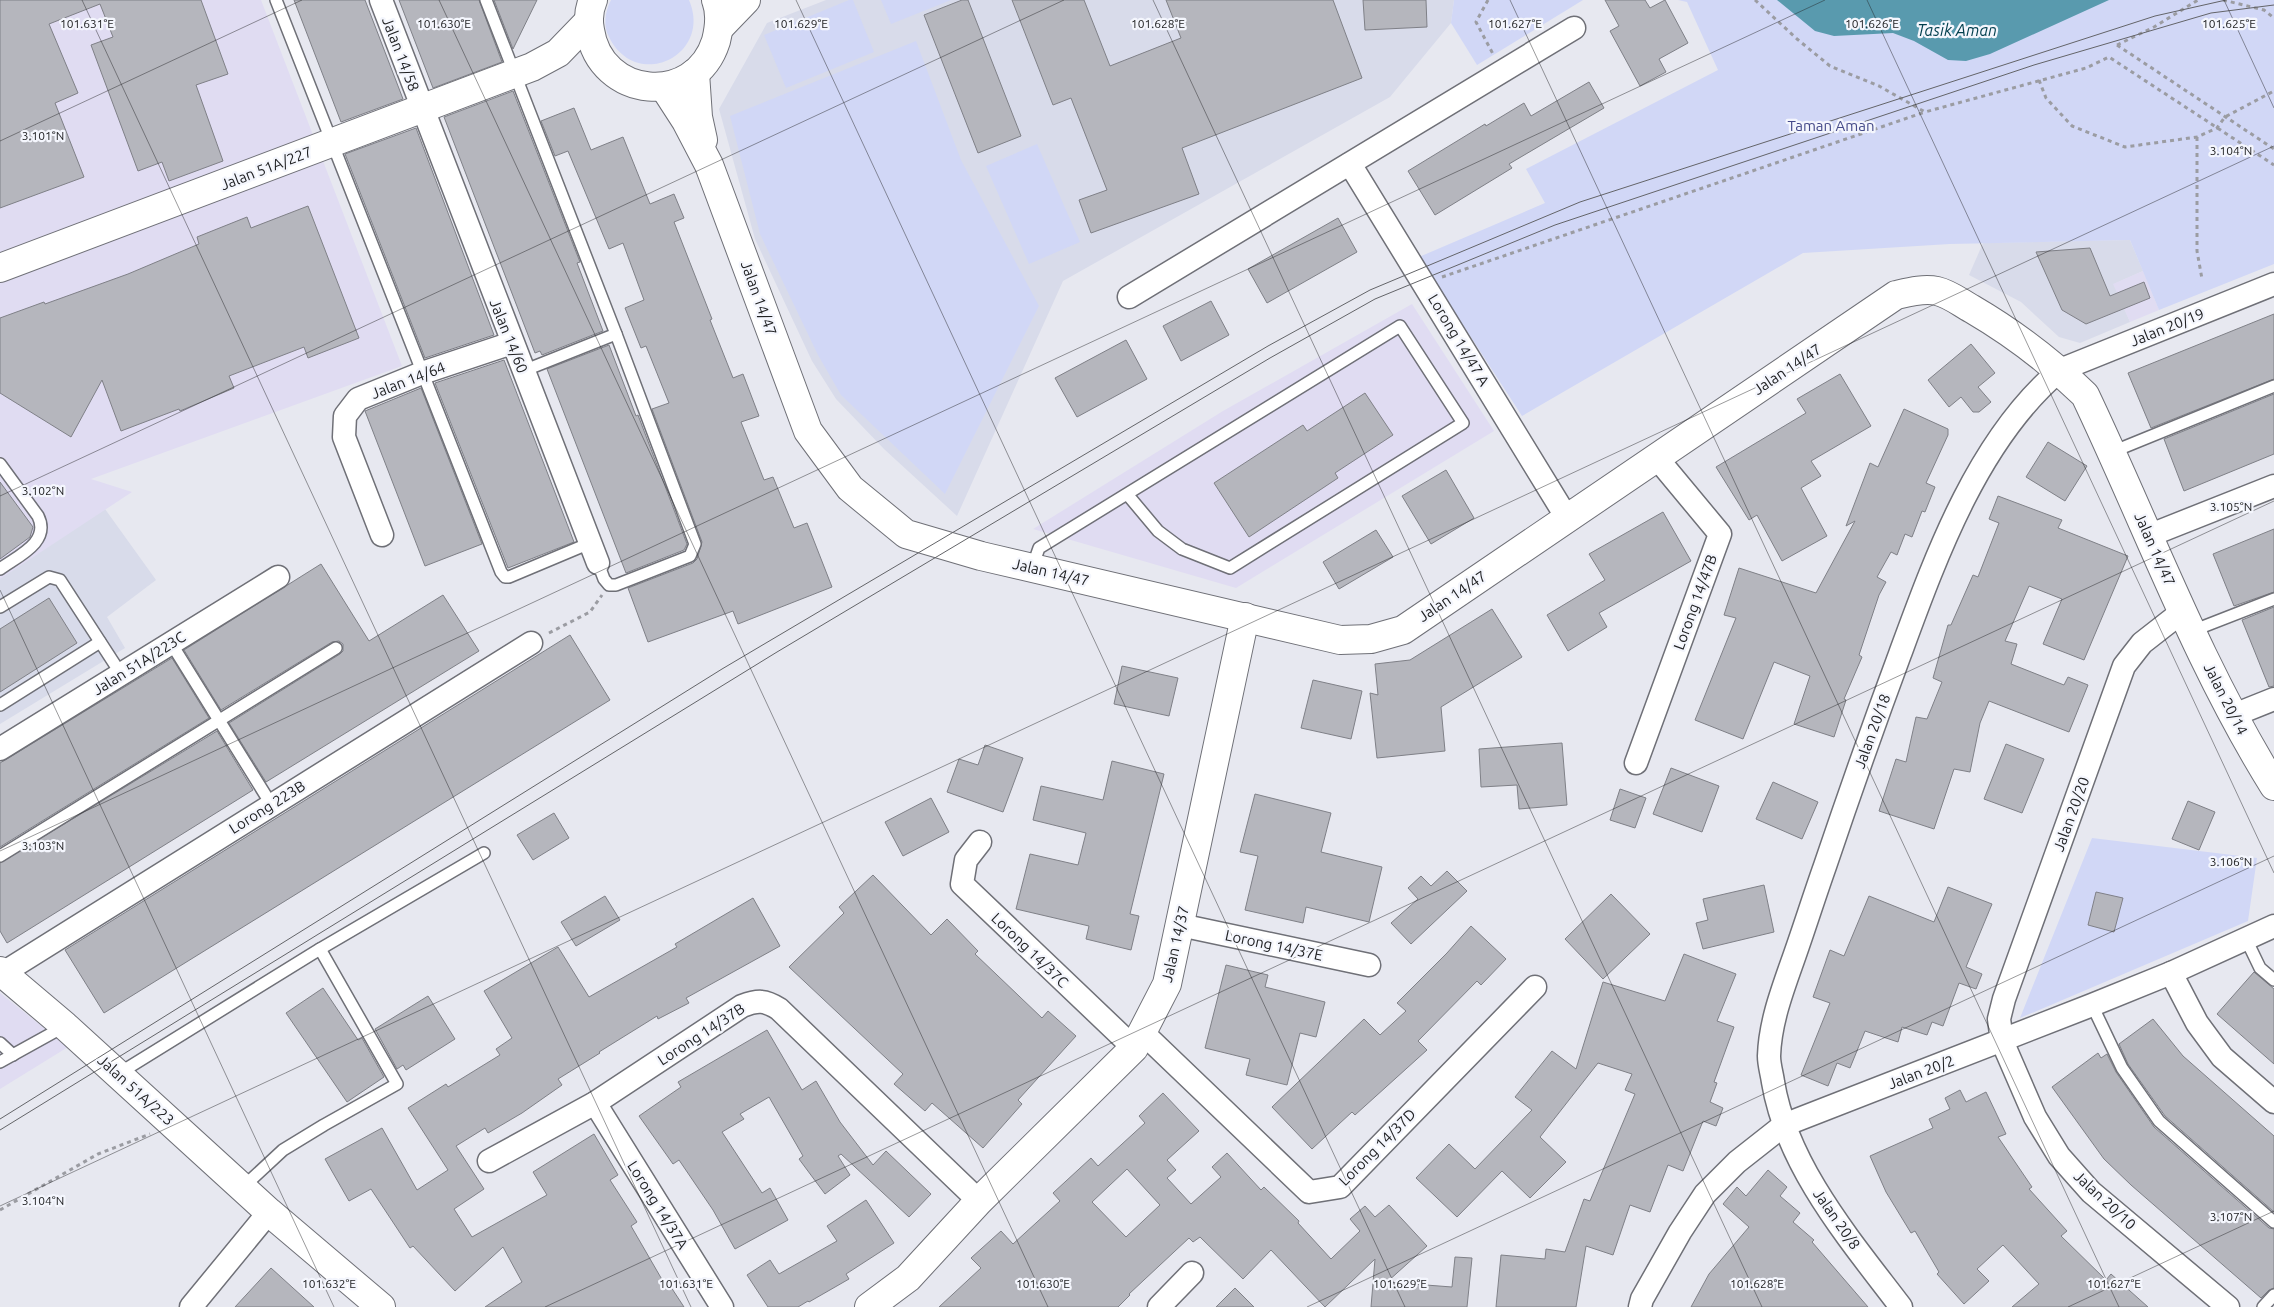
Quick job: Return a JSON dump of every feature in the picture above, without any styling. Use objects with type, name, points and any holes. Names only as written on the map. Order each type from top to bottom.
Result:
[{"type":"street","name":"Jalan 14/58","points":[[381,0],[422,109]]},
{"type":"street","points":[[716,0],[720,28]]},
{"type":"street","points":[[591,10],[592,42],[601,61],[614,74],[629,82],[646,87],[664,87],[681,82],[696,73],[712,53],[720,28],[746,0]]},
{"type":"street","name":"Jalan 51A/227","points":[[0,268],[524,70],[558,53],[591,10]]},
{"type":"street","points":[[1129,297],[1574,28]]},
{"type":"street","name":"Jalan 51A/227","points":[[524,70],[601,61]]},
{"type":"street","name":"Jalan 14/47","points":[[696,73],[698,117],[709,165]]},
{"type":"street","name":"Jalan 14/47","points":[[664,87],[686,121],[709,165],[808,431],[850,488],[906,534],[981,556],[1340,640],[1387,636],[1403,630],[1896,295],[1925,290],[1938,291],[1949,296],[2009,331],[2060,370],[2085,395],[2187,621]]},
{"type":"street","name":"Jalan 14/60","points":[[422,109],[594,553]]},
{"type":"street","name":"Lorong 14/47 A","points":[[1350,164],[1567,518]]},
{"type":"street","name":"Jalan 20/19","points":[[2060,370],[2274,284]]},
{"type":"street","name":"Jalan 14/64","points":[[382,535],[344,437],[345,416],[358,399],[422,373],[512,343]]},
{"type":"street","name":"Jalan 20/18","points":[[1784,1124],[1776,1096],[1769,1057],[1777,1008],[1871,733],[1921,596],[1949,529],[1983,462],[2023,406],[2040,387],[2060,370]]},
{"type":"street","name":"Lorong 14/47B","points":[[1636,763],[1720,534],[1656,458]]},
{"type":"street","points":[[2148,536],[2274,486]]},
{"type":"street","name":"Jalan 51A/223C","points":[[0,749],[278,577]]},
{"type":"street","name":"Jalan 14/37","points":[[869,1307],[908,1278],[979,1201],[1139,1041],[1167,984],[1245,618]]},
{"type":"street","name":"Jalan 20/14","points":[[2187,621],[2234,715],[2274,786]]},
{"type":"street","name":"Jalan 20/20","points":[[2002,1041],[2000,1019],[2004,999],[2124,666],[2142,643],[2187,621]]},
{"type":"street","name":"Lorong 223B","points":[[1,972],[532,643]]},
{"type":"street","points":[[2234,715],[2274,699]]},
{"type":"street","name":"Lorong 14/37C","points":[[980,842],[966,860],[962,884],[1139,1041]]},
{"type":"street","name":"Lorong 14/37E","points":[[1180,925],[1369,965]]},
{"type":"street","name":"Jalan 20/2","points":[[1640,1307],[1642,1299],[1680,1232],[1705,1194],[1737,1162],[1784,1124],[2092,1005],[2171,973],[2274,926]]},
{"type":"street","name":"Jalan 51A/223","points":[[1,972],[65,1026],[269,1212],[381,1307]]},
{"type":"street","points":[[2171,973],[2197,1023],[2222,1058],[2274,1102]]},
{"type":"street","name":"Lorong 14/37D","points":[[1139,1041],[1309,1192],[1340,1187],[1535,987]]},
{"type":"street","name":"Lorong 14/37B","points":[[489,1161],[595,1103],[742,1006],[761,1000],[779,1009],[979,1201]]},
{"type":"street","name":"Jalan 20/10","points":[[2002,1041],[2035,1117],[2060,1156],[2091,1192],[2228,1307]]},
{"type":"street","name":"Lorong 14/37A","points":[[595,1103],[722,1307]]},
{"type":"street","name":"Jalan 20/8","points":[[1784,1124],[1816,1191],[1901,1307]]},
{"type":"street","points":[[190,1307],[269,1212]]},
{"type":"street","points":[[1159,1307],[1192,1273]]},
{"type":"lane","points":[[276,0],[422,373],[505,577],[594,553],[604,579],[609,584],[616,585],[690,556],[695,544],[616,334],[524,70],[486,0]]},
{"type":"lane","points":[[1032,568],[1039,548],[1400,326],[1463,424],[1230,568],[1182,549],[1158,531],[1127,494]]},
{"type":"lane","points":[[523,371],[616,334]]},
{"type":"lane","points":[[2112,452],[2274,386]]},
{"type":"lane","points":[[0,464],[42,523],[39,539],[0,569]]},
{"type":"lane","points":[[0,607],[44,580],[55,578],[64,584],[121,674]]},
{"type":"lane","points":[[2187,621],[2274,599]]},
{"type":"lane","points":[[0,705],[100,642]]},
{"type":"lane","points":[[171,643],[271,804]]},
{"type":"lane","points":[[0,856],[336,648]]},
{"type":"lane","points":[[118,1074],[320,949],[484,853]]},
{"type":"lane","points":[[2246,939],[2260,968],[2274,980]]},
{"type":"lane","points":[[242,1188],[283,1150],[397,1084],[320,949]]},
{"type":"lane","points":[[2092,1005],[2122,1068],[2159,1121],[2274,1222]]},
{"type":"lane","points":[[0,1062],[65,1026]]},
{"type":"lane","points":[[0,1042],[13,1055]]},
{"type":"lane","points":[[2263,1307],[2274,1295]]},
{"type":"path","points":[[1488,0],[1476,22],[1502,72]]},
{"type":"path","points":[[1755,0],[1796,39],[1830,66],[1879,86],[1925,112]]},
{"type":"path","points":[[2198,0],[2154,27],[2117,45],[2274,150]]},
{"type":"path","points":[[2223,0],[2264,10],[2274,18]]},
{"type":"path","points":[[1424,282],[1925,112],[2086,68],[2109,57],[2274,165]]},
{"type":"path","points":[[2039,80],[2046,98],[2072,126],[2125,147],[2197,138],[2217,128],[2225,117],[2274,91]]},
{"type":"path","points":[[2197,138],[2197,251],[2202,279]]},
{"type":"path","points":[[532,643],[590,612],[609,584]]},
{"type":"path","points":[[0,1210],[98,1154],[158,1131],[178,1128]]},
{"type":"shaded area","points":[[0,0],[261,0],[402,366],[91,479],[132,492],[0,579]]},
{"type":"shaded area","points":[[826,0],[1454,0],[1451,23],[1390,97],[1063,281],[957,516],[884,449],[836,399],[812,361],[755,239],[719,109],[767,23]]},
{"type":"shaded area","points":[[2130,240],[2143,271],[2114,284],[2130,322],[2080,343],[2059,337],[2021,302],[1969,275],[1983,243]]},
{"type":"shaded area","points":[[2143,271],[2159,310],[2130,322],[2113,284]]},
{"type":"shaded area","points":[[1412,304],[1494,431],[1236,588],[1033,529],[1223,411]]},
{"type":"shaded area","points":[[105,509],[156,580],[107,617],[125,648],[0,724],[0,578]]},
{"type":"shaded area","points":[[0,993],[68,1047],[0,1089]]},
{"type":"green space","points":[[611,0],[689,0],[694,20],[690,37],[681,51],[668,60],[653,64],[636,62],[621,53],[607,33],[607,9]]},
{"type":"green space","points":[[853,0],[874,52],[786,88],[764,35]]},
{"type":"green space","points":[[881,0],[951,0],[891,24]]},
{"type":"green space","points":[[1454,0],[1583,0],[1477,65],[1451,23]]},
{"type":"green space","name":"Taman Aman","points":[[1678,0],[2274,0],[2274,264],[2159,310],[2130,240],[1950,244],[1803,253],[1522,416],[1419,257],[1545,203],[1526,169],[1718,70],[1687,2]]},
{"type":"green space","points":[[916,41],[961,160],[1039,306],[945,494],[841,395],[818,355],[760,234],[730,116]]},
{"type":"green space","points":[[1037,144],[1080,242],[1029,264],[986,166]]},
{"type":"green space","points":[[2092,838],[2257,858],[2248,921],[2020,1018]]},
{"type":"water","name":"Tasik Aman","points":[[1777,0],[2109,0],[1990,54],[1966,61],[1948,60],[1914,41],[1893,33],[1834,36],[1815,31]]},
{"type":"building","points":[[0,0],[201,0],[228,74],[196,85],[223,161],[169,181],[162,162],[138,171],[91,45],[113,37],[100,4],[49,24],[78,93],[55,103],[84,177],[0,208]]},
{"type":"building","points":[[294,0],[365,0],[403,99],[341,122]]},
{"type":"building","points":[[399,0],[479,0],[502,62],[433,88]]},
{"type":"building","points":[[494,0],[537,0],[513,49]]},
{"type":"building","points":[[962,0],[968,0],[1021,136],[978,153],[924,15]]},
{"type":"building","points":[[1012,0],[1084,0],[1110,66],[1181,38],[1166,0],[1333,0],[1362,78],[1182,148],[1199,194],[1091,233],[1079,200],[1107,190],[1071,98],[1053,105]]},
{"type":"building","points":[[1363,0],[1426,0],[1427,27],[1365,30]]},
{"type":"building","points":[[1605,0],[1645,0],[1650,8],[1665,0],[1688,43],[1659,59],[1666,72],[1640,86],[1610,31],[1619,26]]},
{"type":"building","points":[[1589,82],[1604,108],[1509,164],[1512,168],[1435,215],[1408,171],[1485,124],[1486,126],[1524,103],[1531,116]]},
{"type":"building","points":[[513,91],[580,262],[577,263],[603,331],[542,355],[540,351],[535,353],[444,117]]},
{"type":"building","points":[[574,108],[591,150],[623,137],[650,204],[674,194],[684,218],[674,222],[712,319],[710,320],[733,378],[743,374],[759,416],[741,422],[764,480],[773,477],[794,528],[807,523],[832,587],[738,624],[733,611],[648,642],[628,588],[693,563],[697,559],[702,542],[652,409],[669,403],[646,346],[641,348],[625,308],[644,300],[623,243],[609,249],[568,151],[555,156],[541,121]]},
{"type":"building","points":[[416,128],[494,335],[425,358],[345,154]]},
{"type":"building","points":[[308,206],[359,338],[308,358],[304,347],[229,376],[234,388],[180,411],[179,409],[121,431],[102,380],[71,437],[0,393],[0,318],[128,274],[199,244],[197,237],[247,217],[251,228]]},
{"type":"building","points":[[1338,218],[1357,252],[1267,303],[1248,269]]},
{"type":"building","points":[[2090,248],[2110,296],[2144,282],[2150,298],[2086,324],[2062,310],[2036,252]]},
{"type":"building","points":[[1211,301],[1229,335],[1181,361],[1163,326]]},
{"type":"building","points":[[2274,314],[2274,379],[2151,428],[2128,373]]},
{"type":"building","points":[[1126,340],[1147,379],[1077,417],[1055,378]]},
{"type":"building","points":[[1971,344],[1995,373],[1978,387],[1991,402],[1979,412],[1973,412],[1961,397],[1949,407],[1928,380]]},
{"type":"building","points":[[609,345],[687,544],[684,550],[626,573],[547,369]]},
{"type":"building","points":[[504,360],[574,542],[508,568],[435,383]]},
{"type":"building","points":[[1840,374],[1871,426],[1811,461],[1821,476],[1801,488],[1827,536],[1782,561],[1757,515],[1749,520],[1716,467],[1806,413],[1797,399]]},
{"type":"building","points":[[421,388],[482,544],[425,566],[365,411]]},
{"type":"building","points":[[1365,393],[1393,435],[1335,473],[1338,478],[1249,537],[1214,483],[1303,425],[1307,431]]},
{"type":"building","points":[[2274,394],[2274,454],[2184,491],[2164,439]]},
{"type":"building","points":[[1904,409],[1948,429],[1948,435],[1926,483],[1935,487],[1925,512],[1922,511],[1912,537],[1905,534],[1897,555],[1891,552],[1877,577],[1886,582],[1879,595],[1859,655],[1862,657],[1844,699],[1846,700],[1834,737],[1794,724],[1810,676],[1774,662],[1743,739],[1695,720],[1736,618],[1724,615],[1739,568],[1816,593],[1855,521],[1846,526],[1870,463],[1878,467]]},
{"type":"building","points":[[2048,442],[2087,466],[2065,501],[2026,477]]},
{"type":"building","points":[[1446,470],[1474,518],[1431,544],[1402,496]]},
{"type":"building","points":[[0,482],[33,527],[30,537],[0,559]]},
{"type":"building","points":[[1998,496],[2062,520],[2058,528],[2128,556],[2084,660],[2043,644],[2062,599],[2029,586],[2005,641],[2017,644],[2011,664],[2064,685],[2068,677],[2088,685],[2069,732],[1989,701],[1980,723],[1970,772],[1954,769],[1934,829],[1879,811],[1896,759],[1906,762],[1916,717],[1927,719],[1942,682],[1933,678],[1948,625],[1951,625],[1973,575],[1978,577],[1999,523],[1989,519]]},
{"type":"building","points":[[1663,512],[1691,561],[1599,613],[1607,627],[1568,651],[1547,615],[1605,580],[1589,554]]},
{"type":"building","points":[[2274,529],[2274,592],[2234,606],[2213,554]]},
{"type":"building","points":[[1376,530],[1393,557],[1339,589],[1323,562]]},
{"type":"building","points":[[321,564],[369,641],[443,595],[479,651],[266,782],[229,723],[340,654],[343,651],[343,644],[339,641],[332,642],[221,710],[184,650]]},
{"type":"building","points":[[49,598],[77,643],[0,692],[0,629]]},
{"type":"building","points":[[2274,607],[2274,686],[2269,687],[2242,620]]},
{"type":"building","points":[[1492,609],[1522,657],[1441,707],[1445,751],[1377,758],[1370,693],[1378,695],[1375,664],[1410,660]]},
{"type":"building","points":[[570,635],[610,700],[104,1013],[65,950]]},
{"type":"building","points":[[172,658],[209,718],[0,847],[0,763]]},
{"type":"building","points":[[1122,666],[1178,678],[1169,716],[1114,704]]},
{"type":"building","points":[[1313,680],[1362,691],[1351,739],[1301,728]]},
{"type":"building","points":[[217,731],[253,790],[7,943],[0,931],[0,863]]},
{"type":"building","points":[[1562,743],[1567,805],[1519,809],[1517,785],[1481,787],[1479,749]]},
{"type":"building","points":[[2006,744],[2044,759],[2022,813],[1984,799]]},
{"type":"building","points":[[985,745],[1023,758],[1003,812],[947,792],[959,759],[978,765]]},
{"type":"building","points":[[1112,761],[1164,774],[1130,914],[1139,916],[1131,950],[1086,939],[1089,926],[1016,909],[1030,854],[1078,865],[1086,833],[1033,820],[1041,786],[1103,800]]},
{"type":"building","points":[[1671,768],[1719,786],[1702,832],[1653,814]]},
{"type":"building","points":[[1773,782],[1818,802],[1802,839],[1756,819]]},
{"type":"building","points":[[1620,789],[1646,798],[1635,828],[1610,820]]},
{"type":"building","points":[[1255,794],[1331,813],[1321,852],[1382,867],[1369,922],[1306,907],[1303,923],[1245,910],[1258,856],[1240,852]]},
{"type":"building","points":[[931,798],[949,832],[903,856],[885,822]]},
{"type":"building","points":[[2188,801],[2215,812],[2199,850],[2172,839]]},
{"type":"building","points":[[554,813],[569,838],[533,860],[517,835]]},
{"type":"building","points":[[1447,871],[1467,891],[1411,944],[1391,923],[1418,899],[1408,888],[1421,876],[1431,886]]},
{"type":"building","points":[[873,875],[931,935],[947,919],[978,951],[975,954],[1042,1018],[1048,1011],[1076,1036],[1018,1100],[1022,1104],[983,1148],[932,1103],[925,1111],[894,1084],[903,1074],[789,967],[844,913],[839,907]]},
{"type":"building","points":[[1764,885],[1774,932],[1703,949],[1696,923],[1708,920],[1703,899]]},
{"type":"building","points":[[1948,887],[1992,904],[1966,967],[1982,974],[1976,989],[1959,983],[1943,1026],[1932,1022],[1927,1035],[1902,1027],[1898,1042],[1865,1031],[1850,1068],[1837,1063],[1828,1086],[1801,1075],[1830,1003],[1813,997],[1830,950],[1844,956],[1869,896],[1934,922]]},
{"type":"building","points":[[2096,892],[2123,898],[2114,932],[2088,925]]},
{"type":"building","points":[[1611,894],[1650,934],[1603,979],[1565,939]]},
{"type":"building","points":[[605,896],[620,920],[576,946],[561,922]]},
{"type":"building","points":[[753,898],[780,946],[686,998],[689,1003],[658,1019],[657,1016],[599,1052],[558,1079],[562,1085],[522,1113],[488,1133],[485,1128],[456,1146],[484,1189],[454,1209],[472,1237],[547,1195],[533,1172],[594,1134],[618,1175],[610,1180],[637,1222],[631,1226],[664,1283],[667,1281],[684,1307],[485,1307],[522,1282],[503,1247],[455,1291],[413,1246],[410,1248],[371,1189],[349,1201],[325,1159],[382,1128],[417,1190],[448,1170],[408,1108],[446,1084],[448,1087],[500,1055],[496,1049],[512,1038],[484,991],[558,947],[589,997],[677,947],[675,944]]},
{"type":"building","points":[[1471,926],[1506,959],[1481,985],[1477,981],[1418,1041],[1427,1050],[1355,1115],[1352,1112],[1312,1149],[1272,1107],[1364,1019],[1380,1035],[1406,1011],[1397,1003]]},
{"type":"building","points":[[1684,954],[1736,974],[1717,1021],[1734,1027],[1714,1082],[1717,1083],[1710,1102],[1723,1108],[1716,1126],[1703,1121],[1683,1171],[1668,1165],[1650,1212],[1630,1205],[1613,1255],[1586,1246],[1576,1307],[1496,1307],[1501,1255],[1545,1259],[1546,1249],[1565,1252],[1584,1199],[1590,1201],[1635,1094],[1625,1090],[1632,1074],[1598,1063],[1540,1137],[1566,1162],[1530,1198],[1502,1171],[1457,1217],[1416,1178],[1449,1144],[1475,1169],[1532,1110],[1515,1097],[1552,1051],[1576,1069],[1603,982],[1665,1001]]},
{"type":"building","points":[[1226,965],[1268,975],[1265,987],[1325,1002],[1316,1037],[1300,1033],[1287,1085],[1246,1075],[1250,1059],[1205,1048]]},
{"type":"building","points":[[2254,972],[2274,989],[2274,1064],[2217,1014]]},
{"type":"building","points":[[323,988],[358,1040],[362,1038],[384,1077],[347,1102],[286,1013]]},
{"type":"building","points":[[428,996],[455,1039],[406,1070],[403,1065],[397,1069],[375,1029]]},
{"type":"building","points":[[2153,1019],[2183,1056],[2274,1136],[2274,1212],[2165,1116],[2128,1064],[2119,1044]]},
{"type":"building","points":[[767,1030],[802,1090],[816,1081],[840,1122],[873,1165],[886,1151],[931,1194],[909,1217],[841,1154],[838,1156],[850,1175],[825,1194],[799,1159],[803,1156],[769,1097],[740,1114],[744,1119],[722,1132],[762,1193],[770,1188],[788,1220],[735,1249],[713,1210],[679,1160],[673,1164],[639,1116],[681,1087],[678,1082]]},
{"type":"building","points":[[2098,1053],[2101,1058],[2107,1054],[2116,1072],[2154,1127],[2269,1228],[2274,1229],[2274,1288],[2261,1298],[2131,1185],[2104,1159],[2052,1087]]},
{"type":"building","points":[[1960,1090],[1966,1102],[1986,1092],[2006,1134],[1998,1137],[2032,1187],[2029,1189],[2067,1231],[2061,1236],[2106,1280],[2111,1274],[2148,1307],[2012,1307],[2039,1284],[2003,1245],[1977,1269],[1989,1281],[1964,1304],[1937,1274],[1939,1272],[1915,1231],[1911,1233],[1886,1192],[1870,1156],[1933,1128],[1929,1119],[1950,1109],[1945,1098]]},
{"type":"building","points":[[1163,1093],[1199,1131],[1167,1160],[1176,1170],[1167,1178],[1191,1204],[1221,1177],[1212,1167],[1227,1153],[1261,1190],[1264,1187],[1299,1221],[1298,1223],[1331,1259],[1360,1231],[1350,1219],[1365,1206],[1375,1217],[1389,1205],[1427,1246],[1387,1282],[1452,1287],[1455,1257],[1472,1258],[1467,1307],[1371,1307],[1375,1259],[1325,1307],[1271,1250],[1243,1279],[1200,1237],[1193,1242],[1189,1238],[1129,1294],[1118,1307],[939,1307],[981,1268],[971,1258],[1001,1231],[1013,1244],[1060,1201],[1053,1193],[1091,1158],[1098,1166],[1145,1123],[1139,1116]],"holes":[[[1127,1169],[1160,1205],[1126,1237],[1092,1202]]]},
{"type":"building","points":[[1768,1170],[1787,1187],[1780,1196],[1800,1213],[1793,1222],[1814,1240],[1812,1242],[1868,1307],[1691,1307],[1709,1274],[1749,1227],[1723,1204],[1737,1187],[1746,1196]]},
{"type":"building","points":[[866,1200],[894,1243],[846,1274],[849,1279],[809,1302],[798,1307],[768,1307],[747,1275],[770,1260],[779,1274],[837,1241],[827,1226]]},
{"type":"building","points":[[271,1268],[314,1307],[235,1307]]},
{"type":"building","points":[[1235,1288],[1254,1307],[1216,1307]]},
{"type":"tram line","points":[[0,1119],[722,669],[1268,346],[1370,290],[1580,202],[2155,16],[2226,0]]},
{"type":"tram line","points":[[0,1130],[777,652],[1270,358],[1375,299],[1555,225],[2034,65],[2211,13],[2274,5]]}]
